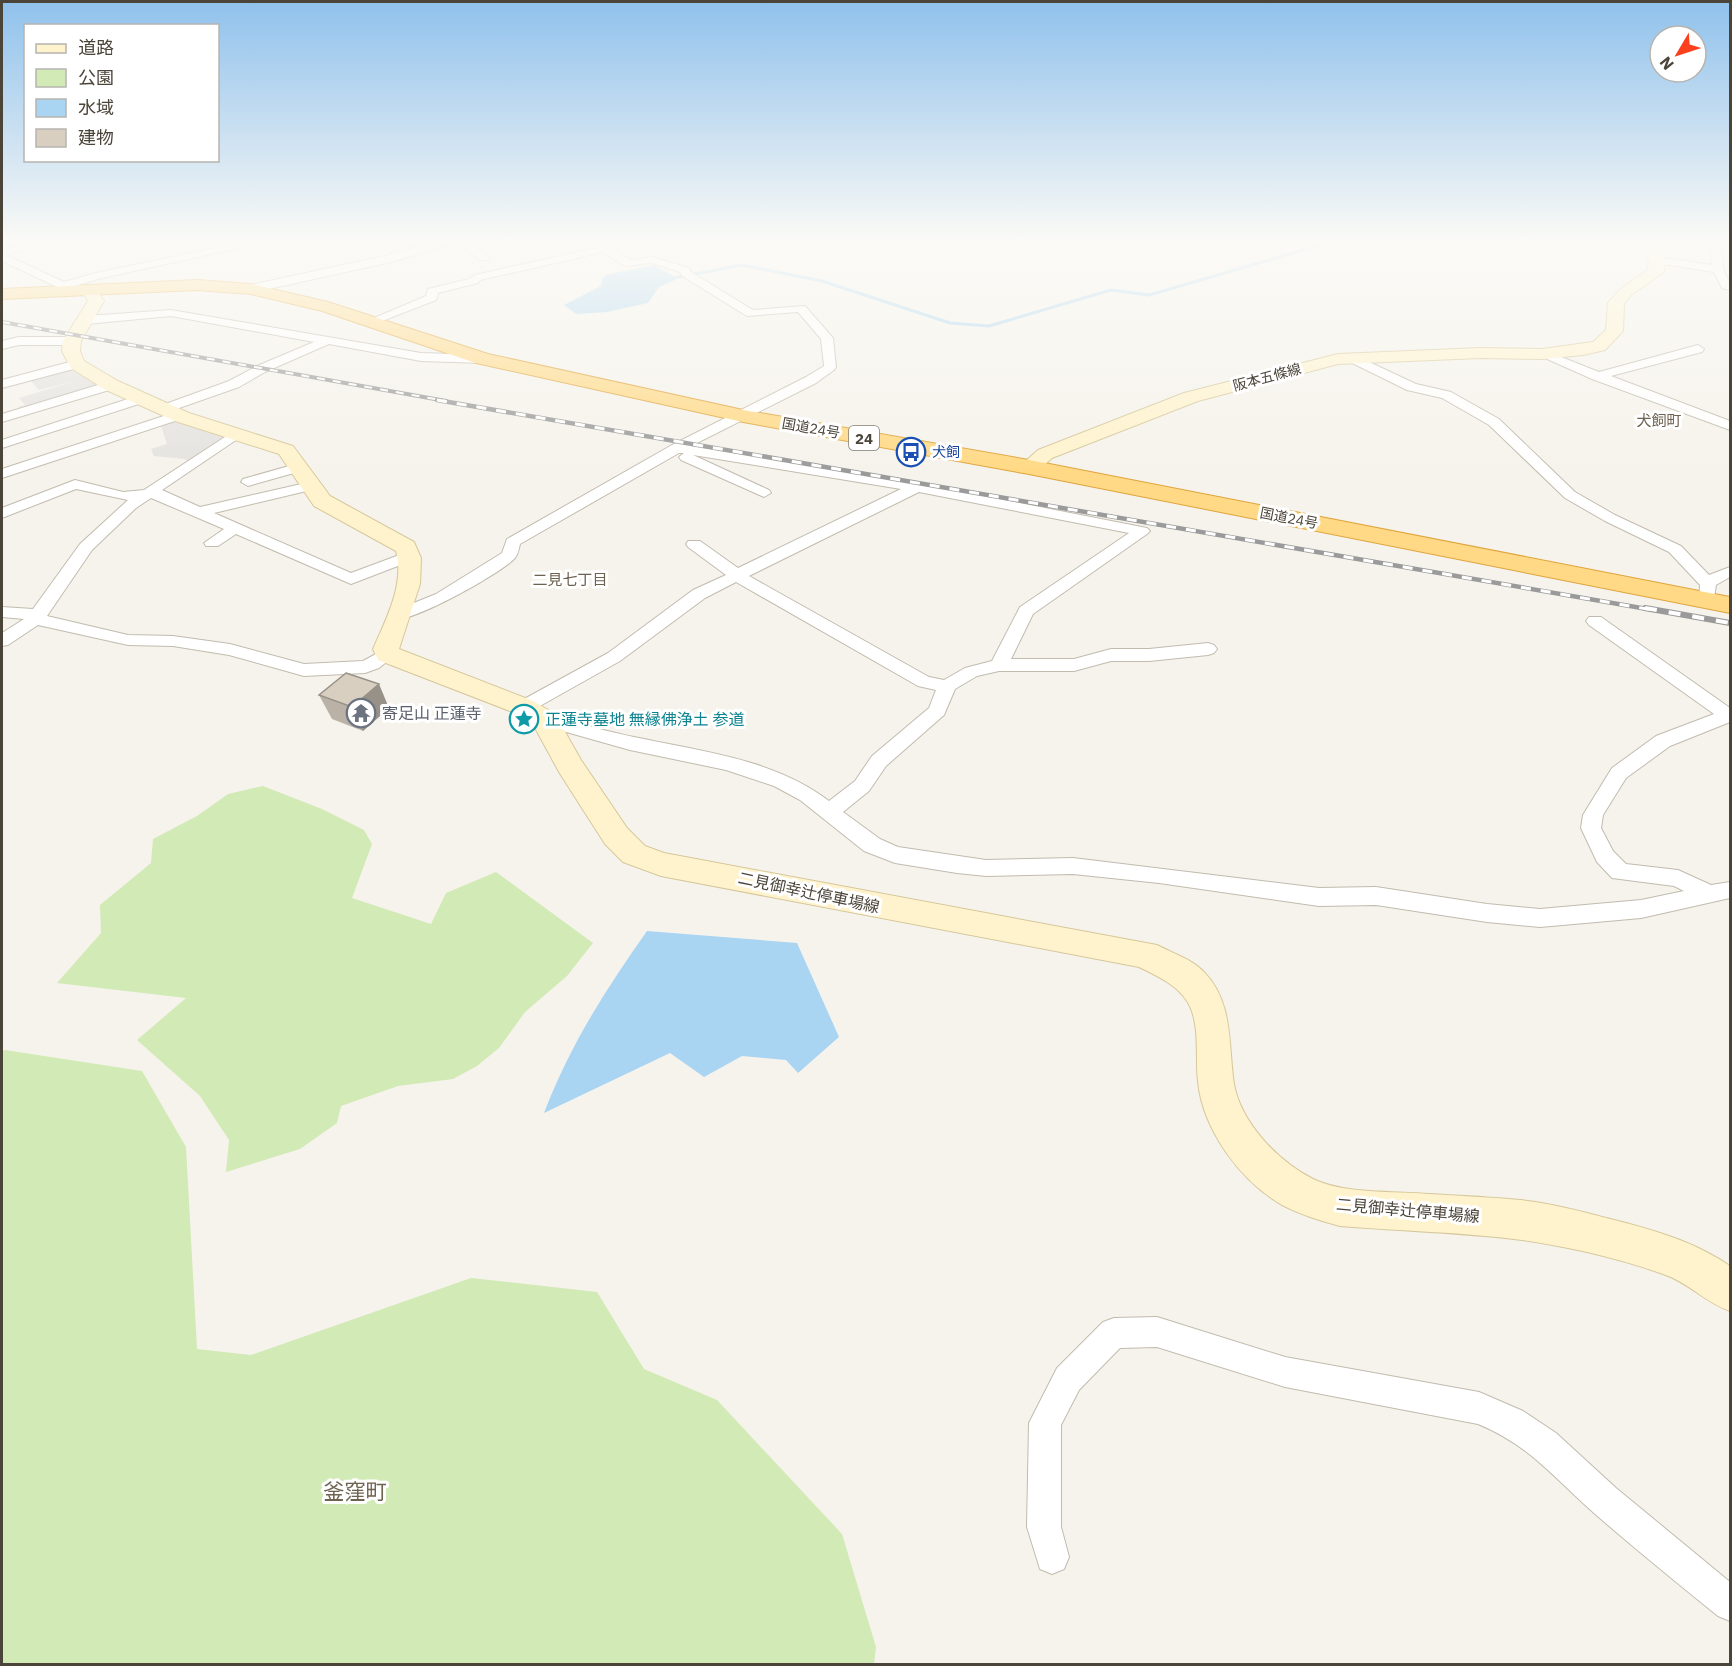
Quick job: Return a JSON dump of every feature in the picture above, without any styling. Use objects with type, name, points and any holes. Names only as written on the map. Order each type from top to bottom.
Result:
[{"type":"highway","name":"国道24号","points":[[357,316],[483,359],[743,416],[1707,592],[1731,604]]},
{"type":"main road","points":[[89,316],[78,341],[111,385],[160,412],[286,450],[322,501],[406,547],[411,566],[400,615],[386,649],[387,654],[534,713]]},
{"type":"main road","name":"阪本五條線","points":[[1029,467],[1045,454],[1191,397],[1298,368],[1352,358],[1480,353],[1542,354],[1583,350],[1599,346],[1614,331],[1615,316]]},
{"type":"main road","name":"二見御幸辻停車場線","points":[[534,713],[616,836],[634,854],[661,864],[1145,955],[1174,969],[1192,982],[1203,998],[1210,1017],[1216,1087],[1223,1109],[1236,1133],[1257,1161],[1282,1183],[1312,1199],[1340,1207],[1521,1220],[1580,1232],[1666,1254],[1696,1267],[1731,1290]]},
{"type":"street","points":[[2,384],[78,341],[162,316]]},
{"type":"street","points":[[187,316],[421,357],[483,359]]},
{"type":"street","points":[[374,321],[387,316]]},
{"type":"street","points":[[400,615],[442,598],[509,555],[513,542],[675,449],[743,416],[811,380],[830,367],[827,338],[808,316]]},
{"type":"street","points":[[2,474],[234,384],[261,369],[330,340]]},
{"type":"street","points":[[2,345],[19,341],[78,341]]},
{"type":"street","points":[[1598,376],[1698,349]]},
{"type":"street","points":[[1542,354],[1731,426]]},
{"type":"street","points":[[1352,358],[1412,387],[1446,395],[1494,422],[1570,495],[1610,518],[1675,549],[1707,592],[1716,577],[1731,572]]},
{"type":"street","points":[[2,418],[111,385]]},
{"type":"street","points":[[2,444],[160,412]]},
{"type":"street","points":[[2,487],[160,435],[160,412]]},
{"type":"street","points":[[2,641],[37,617],[86,548],[145,494],[234,435]]},
{"type":"street","points":[[675,449],[917,487],[1142,531],[1026,611],[999,666]]},
{"type":"street","points":[[675,449],[764,493]]},
{"type":"street","points":[[248,482],[303,477]]},
{"type":"street","points":[[198,512],[303,477]]},
{"type":"street","points":[[2,513],[75,484],[123,496],[156,493],[351,579],[410,556]]},
{"type":"street","points":[[534,713],[699,594],[917,487]]},
{"type":"street","points":[[212,543],[234,529]]},
{"type":"street","points":[[694,544],[738,576],[924,682],[947,686]]},
{"type":"street","points":[[2,612],[37,617],[128,639],[173,641],[230,650],[304,670],[364,667],[373,664],[387,654]]},
{"type":"street","points":[[1595,621],[1729,715]]},
{"type":"street","points":[[830,811],[862,786],[879,760],[937,711],[947,686],[971,672],[999,666],[1074,665],[1111,655],[1149,655],[1208,649]]},
{"type":"street","points":[[534,713],[630,743],[728,764],[781,781],[830,811],[872,845],[895,855],[986,868],[1073,866],[1319,897],[1376,896],[1486,913],[1540,918],[1641,909],[1731,890]]},
{"type":"street","points":[[1708,894],[1678,878],[1620,872],[1605,856],[1591,828],[1593,814],[1619,773],[1663,741],[1729,715]]},
{"type":"street","points":[[1052,1557],[1044,1527],[1045,1423],[1068,1379],[1114,1333],[1157,1332],[1285,1372],[1479,1408],[1512,1422],[1545,1444],[1604,1500],[1731,1605]]},
{"type":"green space","points":[[263,786],[322,809],[364,830],[372,844],[352,898],[431,924],[446,893],[496,872],[593,943],[567,976],[525,1012],[499,1048],[477,1066],[453,1079],[398,1086],[341,1106],[337,1123],[300,1149],[226,1172],[229,1140],[200,1096],[137,1040],[186,998],[57,983],[101,933],[100,905],[151,863],[153,839],[197,816],[228,794]]},
{"type":"green space","points":[[2,1051],[142,1071],[186,1147],[197,1349],[251,1355],[471,1278],[597,1292],[644,1369],[717,1400],[842,1534],[876,1647],[874,1664],[2,1664]]},
{"type":"shaded area","points":[[73,367],[101,386],[21,411],[18,407],[25,405],[19,398],[75,381],[39,390],[29,379]]},
{"type":"shaded area","points":[[176,418],[225,436],[224,440],[191,462],[184,459],[154,456],[151,449],[167,444],[161,426]]},
{"type":"water","points":[[647,931],[797,943],[839,1037],[798,1073],[786,1060],[742,1056],[704,1077],[670,1053],[544,1113],[577,1040]]},
{"type":"building","points":[[346,673],[379,684],[352,707],[319,695]]},
{"type":"waterway","points":[[928,316],[950,323],[989,326],[1024,316]]},
{"type":"railway","points":[[2,322],[446,401]]},
{"type":"railway","points":[[437,400],[1653,610]]},
{"type":"railway","points":[[1645,608],[1730,623]]},
{"type":"place","name":"犬飼","points":[[911,452]]},
{"type":"place","name":"寄足山 正蓮寺","points":[[361,713]]},
{"type":"place","name":"正蓮寺墓地 無縁佛浄土 参道","points":[[524,719]]},
{"type":"district","name":"犬飼町","points":[[1659,420]]},
{"type":"district","name":"二見七丁目","points":[[570,579]]},
{"type":"district","name":"釜窪町","points":[[355,1491]]}]
